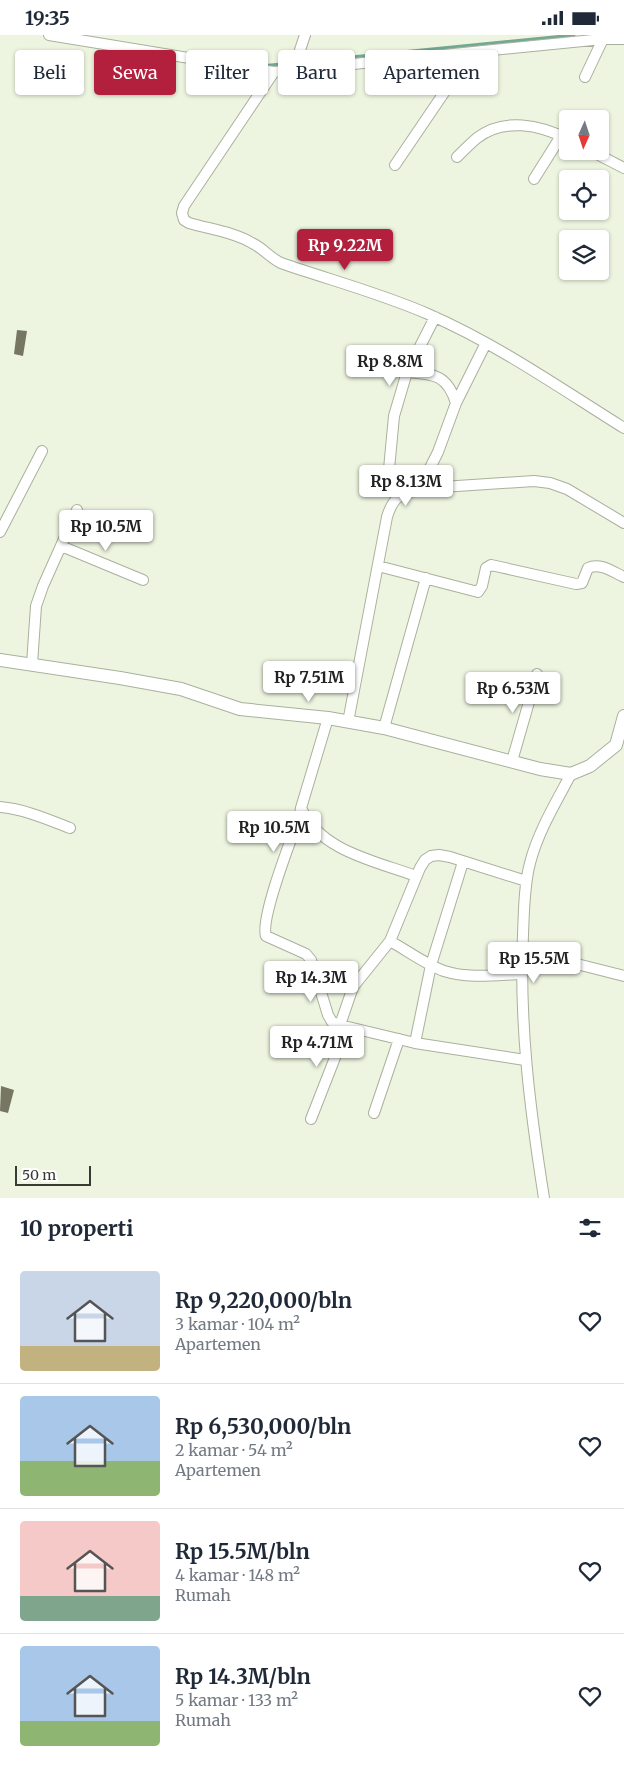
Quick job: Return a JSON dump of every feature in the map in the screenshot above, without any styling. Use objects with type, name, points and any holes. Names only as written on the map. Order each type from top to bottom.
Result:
[{"type":"street","points":[[49,35],[278,72]]},
{"type":"street","points":[[300,50],[305,35]]},
{"type":"street","points":[[498,50],[603,39],[624,39]]},
{"type":"street","points":[[585,77],[603,39]]},
{"type":"street","points":[[274,73],[184,206],[182,213],[184,220],[245,239],[260,247],[281,263],[372,293],[435,317],[486,343],[624,428]]},
{"type":"street","points":[[395,165],[442,95]]},
{"type":"street","points":[[456,157],[478,137],[487,132],[515,124],[534,126],[559,135]]},
{"type":"street","points":[[534,179],[559,144]]},
{"type":"street","points":[[608,160],[624,168]]},
{"type":"street","points":[[389,469],[394,416],[406,372],[435,317]]},
{"type":"street","points":[[428,472],[438,452],[456,403],[486,343]]},
{"type":"street","points":[[406,372],[436,376],[444,380],[452,392],[456,403]]},
{"type":"street","points":[[0,532],[42,451]]},
{"type":"street","points":[[348,722],[387,517],[391,503],[398,497],[427,488],[534,481],[550,483],[567,489],[624,523]]},
{"type":"street","points":[[32,664],[36,606],[42,586],[77,510]]},
{"type":"street","points":[[61,546],[142,580]]},
{"type":"street","points":[[378,566],[478,592],[482,586],[486,568],[491,565],[576,584],[582,583],[588,568],[595,565],[624,577]]},
{"type":"street","points":[[384,728],[426,578]]},
{"type":"street","points":[[0,660],[181,689],[240,709],[328,718],[384,728],[540,769],[571,774],[590,766],[620,745],[624,716]]},
{"type":"street","points":[[512,761],[538,673]]},
{"type":"street","points":[[328,718],[300,815],[269,905],[264,930],[266,936],[306,954],[310,960],[332,1022],[415,1043],[525,1060]]},
{"type":"street","points":[[544,1198],[534,1139],[525,1060],[521,974],[526,881],[537,842],[571,774]]},
{"type":"street","points":[[0,807],[24,811],[70,828]]},
{"type":"street","points":[[301,808],[307,821],[330,841],[356,855],[416,876]]},
{"type":"street","points":[[311,1119],[344,1026],[353,987],[390,941],[416,876],[425,860],[431,856],[439,855],[526,881]]},
{"type":"street","points":[[415,1043],[431,965],[463,862]]},
{"type":"street","points":[[390,941],[444,971],[475,976],[521,974]]},
{"type":"street","points":[[522,954],[569,961],[624,976]]},
{"type":"street","points":[[374,1113],[399,1039]]},
{"type":"building","points":[[17,330],[27,331],[23,356],[14,354]]},
{"type":"building","points":[[1,1086],[14,1090],[8,1113],[0,1111]]},
{"type":"waterway","points":[[268,65],[574,35]]}]
